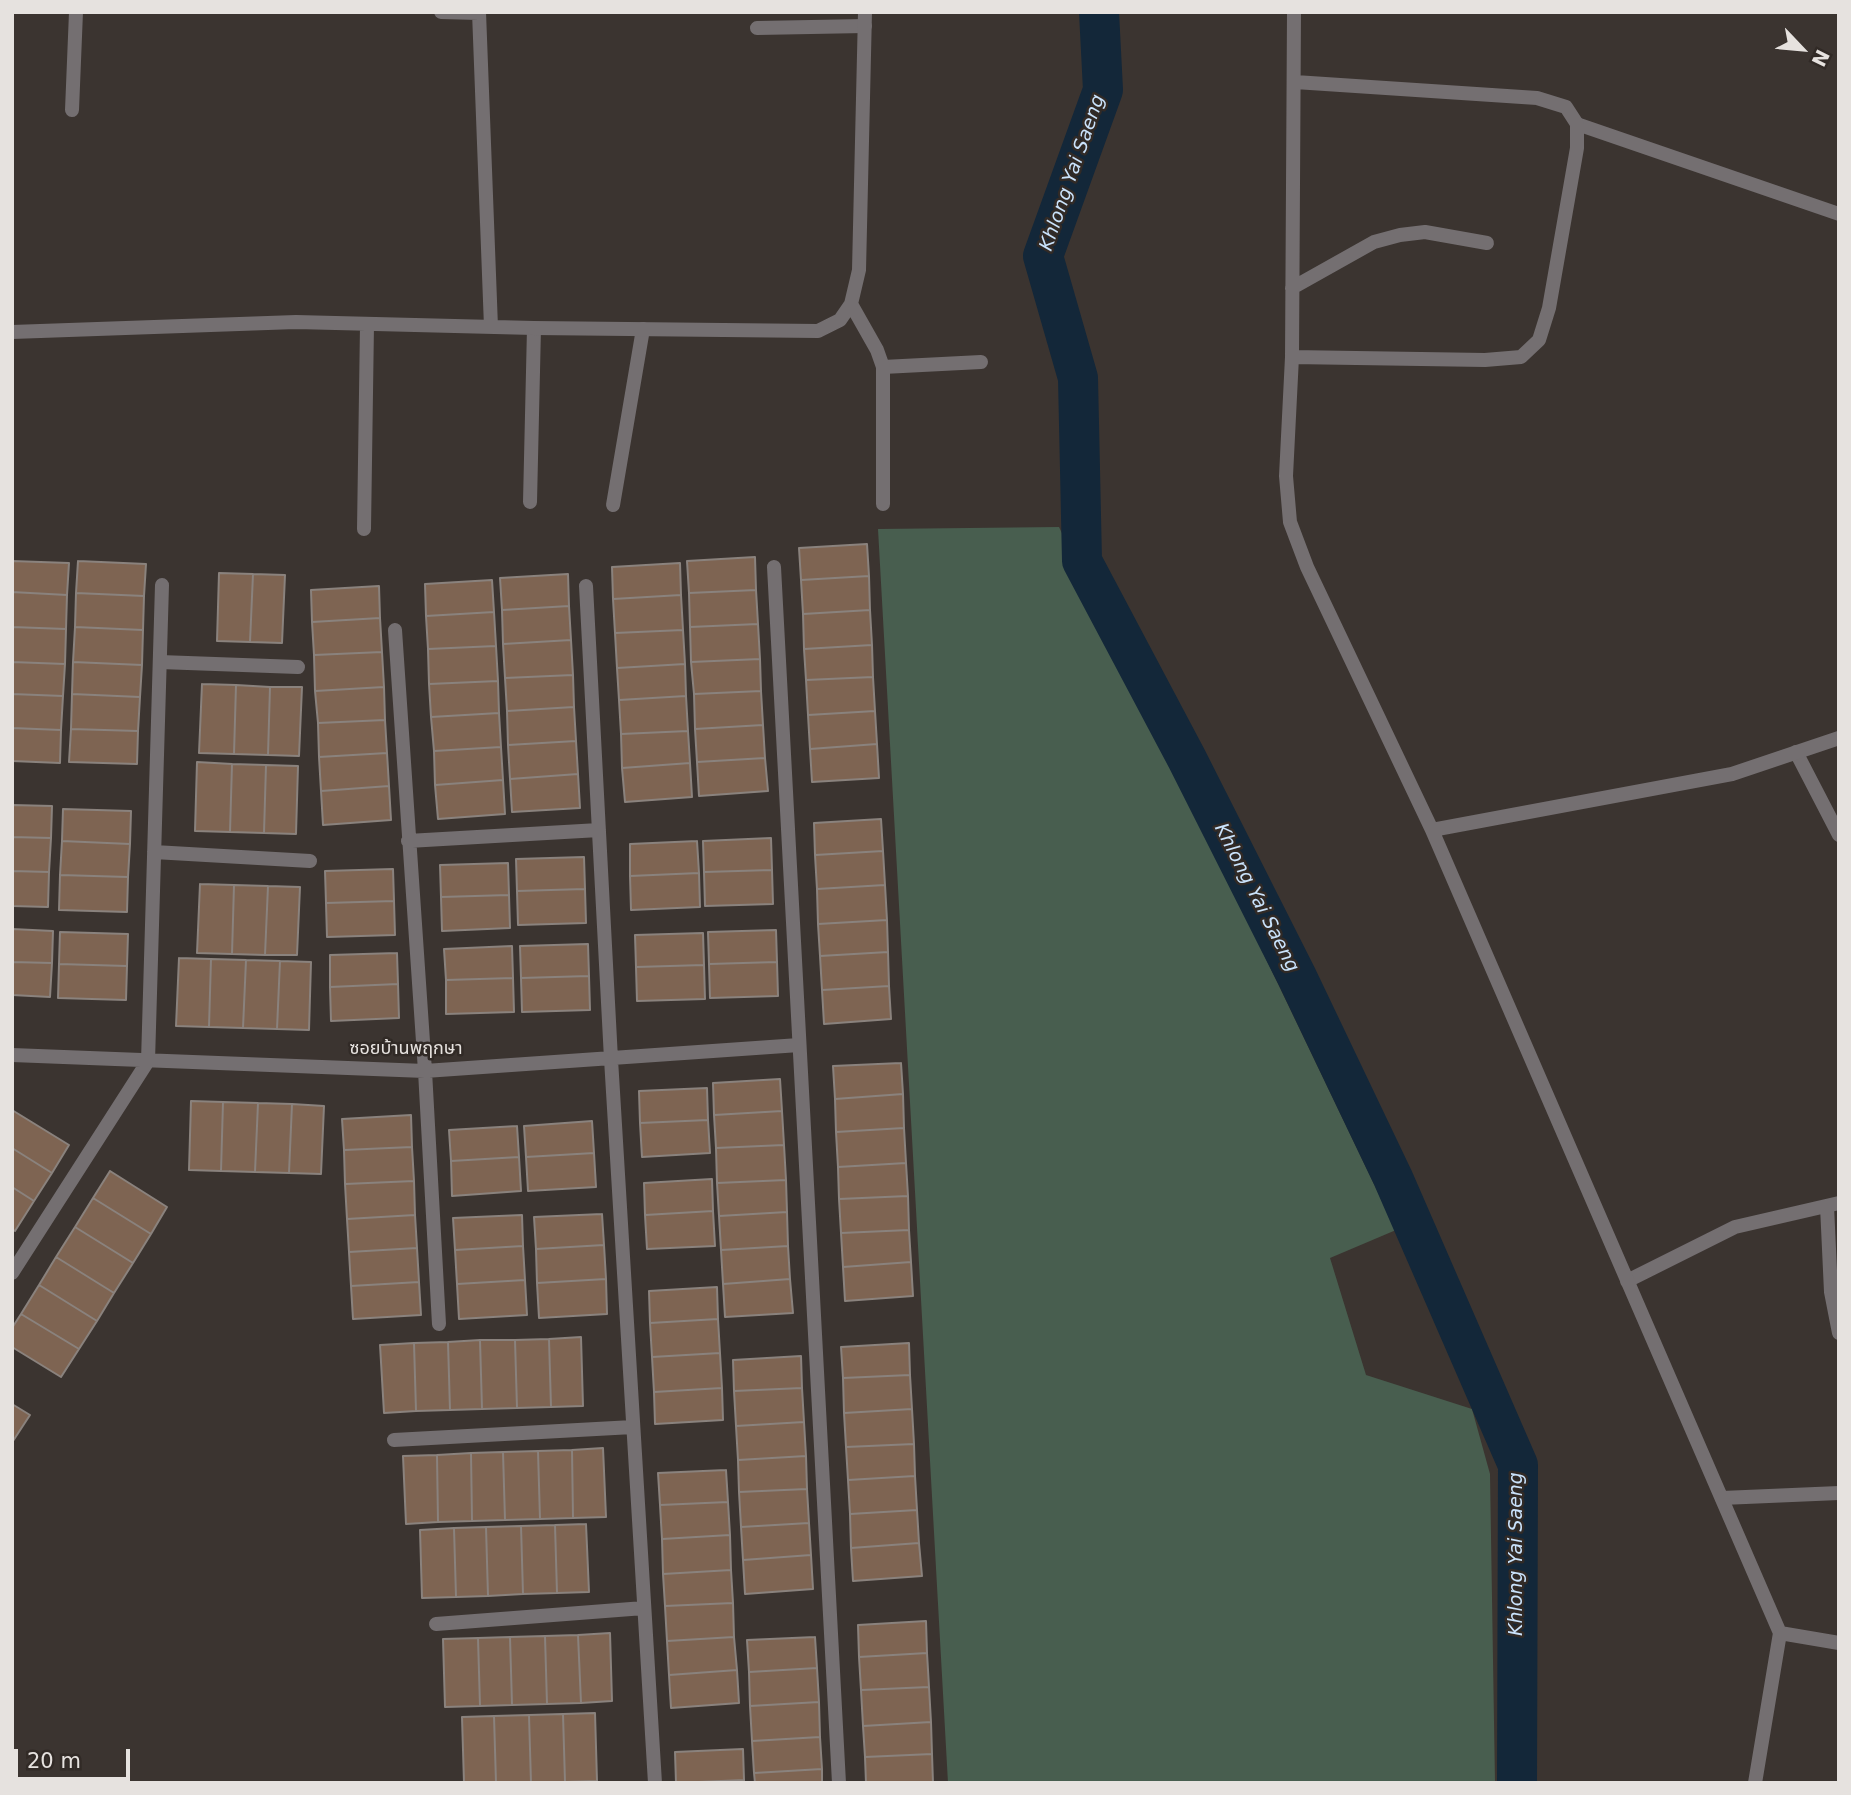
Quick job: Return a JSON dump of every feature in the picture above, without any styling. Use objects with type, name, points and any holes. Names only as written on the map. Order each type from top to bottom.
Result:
[{"type":"street","points":[[72,110],[76,12]]},
{"type":"street","points":[[441,12],[479,13],[491,327]]},
{"type":"street","points":[[1294,12],[1292,357],[1286,476],[1290,522],[1307,567],[1432,830],[1780,1633],[1755,1783]]},
{"type":"street","points":[[12,332],[296,322],[818,331],[840,320],[851,304],[859,270],[865,19],[757,29]]},
{"type":"street","points":[[1292,357],[1485,360],[1521,357],[1539,340],[1549,308],[1577,148],[1577,124],[1566,107],[1536,98],[1295,82]]},
{"type":"street","points":[[1577,124],[1839,214]]},
{"type":"street","points":[[1292,288],[1374,242],[1400,235],[1425,233],[1487,243]]},
{"type":"street","points":[[851,304],[877,349],[883,367],[883,504]]},
{"type":"street","points":[[364,529],[367,325]]},
{"type":"street","points":[[530,502],[534,328]]},
{"type":"street","points":[[613,505],[643,329]]},
{"type":"street","points":[[883,367],[981,362]]},
{"type":"street","points":[[774,567],[839,1783]]},
{"type":"street","points":[[12,1273],[148,1061],[162,586]]},
{"type":"street","points":[[586,586],[654,1783]]},
{"type":"street","points":[[395,630],[439,1324]]},
{"type":"street","points":[[160,662],[298,667]]},
{"type":"street","points":[[1432,830],[1732,774],[1839,738]]},
{"type":"street","points":[[1796,752],[1839,835]]},
{"type":"street","points":[[408,841],[599,830]]},
{"type":"street","points":[[154,852],[310,861]]},
{"type":"street","name":"ซอยบ้านพฤกษา","points":[[12,1055],[425,1071],[799,1045]]},
{"type":"street","points":[[1627,1281],[1735,1227],[1833,1205],[1831,1292],[1839,1333]]},
{"type":"street","points":[[394,1440],[633,1427]]},
{"type":"street","points":[[1722,1498],[1839,1493]]},
{"type":"street","points":[[436,1625],[644,1608]]},
{"type":"street","points":[[1780,1633],[1839,1643]]},
{"type":"green space","points":[[1059,527],[1396,1230],[1330,1258],[1366,1375],[1472,1409],[1490,1474],[1495,1783],[948,1783],[878,529]]},
{"type":"building","points":[[867,544],[869,576],[801,580],[799,548]]},
{"type":"building","points":[[755,557],[756,590],[689,593],[687,561]]},
{"type":"building","points":[[12,561],[69,563],[67,595],[12,592]]},
{"type":"building","points":[[78,561],[146,564],[144,596],[76,593]]},
{"type":"building","points":[[680,563],[681,595],[613,599],[612,567]]},
{"type":"building","points":[[219,573],[253,574],[250,642],[217,641]]},
{"type":"building","points":[[253,574],[285,575],[282,643],[250,642]]},
{"type":"building","points":[[568,574],[569,606],[502,610],[500,578]]},
{"type":"building","points":[[869,576],[870,610],[803,614],[801,580]]},
{"type":"building","points":[[492,580],[494,612],[426,616],[425,584]]},
{"type":"building","points":[[379,586],[380,618],[312,622],[311,590]]},
{"type":"building","points":[[756,590],[758,624],[690,627],[689,593]]},
{"type":"building","points":[[12,592],[67,595],[66,629],[12,627]]},
{"type":"building","points":[[76,593],[144,596],[143,630],[75,627]]},
{"type":"building","points":[[681,595],[683,630],[615,633],[613,599]]},
{"type":"building","points":[[569,606],[571,640],[503,644],[502,610]]},
{"type":"building","points":[[870,610],[872,645],[804,649],[803,614]]},
{"type":"building","points":[[494,612],[496,646],[428,649],[426,616]]},
{"type":"building","points":[[380,618],[382,652],[314,655],[312,622]]},
{"type":"building","points":[[758,624],[760,659],[691,662],[690,627]]},
{"type":"building","points":[[12,627],[66,629],[65,664],[12,662]]},
{"type":"building","points":[[75,627],[143,630],[142,665],[73,662]]},
{"type":"building","points":[[683,630],[685,664],[617,668],[615,633]]},
{"type":"building","points":[[571,640],[573,675],[505,678],[503,644]]},
{"type":"building","points":[[872,645],[873,677],[806,680],[804,649]]},
{"type":"building","points":[[496,646],[498,681],[429,684],[428,649]]},
{"type":"building","points":[[382,652],[384,687],[315,691],[314,655]]},
{"type":"building","points":[[760,659],[761,691],[694,694],[691,662]]},
{"type":"building","points":[[12,662],[65,664],[63,696],[12,694]]},
{"type":"building","points":[[73,662],[142,665],[140,697],[72,694]]},
{"type":"building","points":[[685,664],[686,696],[619,700],[617,668]]},
{"type":"building","points":[[573,675],[574,707],[507,711],[505,678]]},
{"type":"building","points":[[873,677],[875,711],[808,715],[806,680]]},
{"type":"building","points":[[498,681],[499,713],[431,717],[429,684]]},
{"type":"building","points":[[202,684],[236,685],[234,754],[199,753]]},
{"type":"building","points":[[236,685],[270,687],[268,755],[234,754]]},
{"type":"building","points":[[270,687],[302,687],[299,756],[268,755]]},
{"type":"building","points":[[384,687],[385,720],[318,723],[315,691]]},
{"type":"building","points":[[761,691],[763,725],[695,729],[694,694]]},
{"type":"building","points":[[12,694],[63,696],[61,730],[12,728]]},
{"type":"building","points":[[72,694],[140,697],[138,731],[71,729]]},
{"type":"building","points":[[686,696],[688,731],[621,734],[619,700]]},
{"type":"building","points":[[574,707],[576,741],[508,745],[507,711]]},
{"type":"building","points":[[875,711],[877,744],[810,749],[808,715]]},
{"type":"building","points":[[499,713],[501,747],[434,751],[431,717]]},
{"type":"building","points":[[385,720],[387,753],[319,757],[318,723]]},
{"type":"building","points":[[763,725],[765,758],[697,762],[695,729]]},
{"type":"building","points":[[12,728],[61,730],[60,763],[12,761]]},
{"type":"building","points":[[71,729],[138,731],[137,764],[69,762]]},
{"type":"building","points":[[688,731],[690,763],[622,768],[621,734]]},
{"type":"building","points":[[576,741],[578,774],[510,779],[508,745]]},
{"type":"building","points":[[877,744],[879,778],[812,782],[810,749]]},
{"type":"building","points":[[501,747],[503,780],[435,785],[434,751]]},
{"type":"building","points":[[387,753],[389,786],[321,791],[319,757]]},
{"type":"building","points":[[765,758],[768,791],[699,796],[697,762]]},
{"type":"building","points":[[197,762],[232,764],[230,832],[195,831]]},
{"type":"building","points":[[690,763],[692,797],[625,802],[622,768]]},
{"type":"building","points":[[232,764],[266,765],[264,833],[230,832]]},
{"type":"building","points":[[266,765],[298,766],[296,834],[264,833]]},
{"type":"building","points":[[578,774],[580,808],[512,812],[510,779]]},
{"type":"building","points":[[503,780],[505,814],[438,819],[435,785]]},
{"type":"building","points":[[389,786],[391,820],[323,825],[321,791]]},
{"type":"building","points":[[12,805],[52,806],[51,838],[12,837]]},
{"type":"building","points":[[63,809],[131,811],[130,844],[62,841]]},
{"type":"building","points":[[881,819],[883,851],[815,855],[814,823]]},
{"type":"building","points":[[12,837],[51,838],[49,872],[12,871]]},
{"type":"building","points":[[771,838],[772,870],[704,872],[703,841]]},
{"type":"building","points":[[62,841],[130,844],[128,877],[60,875]]},
{"type":"building","points":[[697,841],[699,873],[630,876],[630,844]]},
{"type":"building","points":[[883,851],[885,885],[817,889],[815,855]]},
{"type":"building","points":[[584,857],[585,889],[517,891],[516,859]]},
{"type":"building","points":[[508,863],[509,895],[441,897],[440,865]]},
{"type":"building","points":[[393,869],[394,901],[326,903],[325,871]]},
{"type":"building","points":[[772,870],[773,904],[705,906],[704,872]]},
{"type":"building","points":[[12,871],[49,872],[48,907],[12,906]]},
{"type":"building","points":[[699,873],[700,907],[631,910],[630,876]]},
{"type":"building","points":[[60,875],[128,877],[127,912],[59,910]]},
{"type":"building","points":[[200,884],[234,885],[232,954],[197,953]]},
{"type":"building","points":[[234,885],[268,886],[265,955],[232,954]]},
{"type":"building","points":[[885,885],[887,920],[818,924],[817,889]]},
{"type":"building","points":[[268,886],[300,887],[297,955],[265,955]]},
{"type":"building","points":[[585,889],[586,923],[518,925],[517,891]]},
{"type":"building","points":[[509,895],[510,928],[442,931],[441,897]]},
{"type":"building","points":[[394,901],[395,935],[327,937],[326,903]]},
{"type":"building","points":[[887,920],[888,952],[820,956],[818,924]]},
{"type":"building","points":[[12,929],[53,931],[52,963],[12,962]]},
{"type":"building","points":[[776,930],[777,962],[709,964],[708,932]]},
{"type":"building","points":[[60,932],[128,934],[127,966],[59,964]]},
{"type":"building","points":[[703,933],[704,965],[636,967],[635,935]]},
{"type":"building","points":[[588,944],[589,976],[521,978],[520,946]]},
{"type":"building","points":[[512,946],[513,978],[446,980],[444,949]]},
{"type":"building","points":[[888,952],[889,986],[822,990],[820,956]]},
{"type":"building","points":[[397,953],[398,984],[330,987],[330,955]]},
{"type":"building","points":[[179,958],[211,959],[209,1027],[176,1026]]},
{"type":"building","points":[[211,959],[246,960],[243,1028],[209,1027]]},
{"type":"building","points":[[246,960],[280,961],[277,1029],[243,1028]]},
{"type":"building","points":[[280,961],[311,962],[309,1030],[277,1029]]},
{"type":"building","points":[[12,962],[52,963],[50,997],[12,995]]},
{"type":"building","points":[[777,962],[778,996],[710,998],[709,964]]},
{"type":"building","points":[[59,964],[127,966],[126,1000],[58,998]]},
{"type":"building","points":[[704,965],[705,999],[637,1001],[636,967]]},
{"type":"building","points":[[589,976],[590,1010],[522,1012],[521,978]]},
{"type":"building","points":[[513,978],[514,1012],[446,1014],[446,980]]},
{"type":"building","points":[[398,984],[399,1018],[331,1021],[330,987]]},
{"type":"building","points":[[889,986],[891,1019],[824,1024],[822,990]]},
{"type":"building","points":[[901,1063],[903,1094],[835,1099],[833,1066]]},
{"type":"building","points":[[780,1079],[782,1111],[714,1115],[713,1083]]},
{"type":"building","points":[[707,1088],[708,1120],[640,1123],[639,1091]]},
{"type":"building","points":[[903,1094],[904,1128],[836,1132],[835,1099]]},
{"type":"building","points":[[191,1101],[223,1102],[221,1171],[189,1170]]},
{"type":"building","points":[[223,1102],[258,1103],[255,1172],[221,1171]]},
{"type":"building","points":[[258,1103],[292,1104],[289,1173],[255,1172]]},
{"type":"building","points":[[292,1104],[324,1106],[321,1174],[289,1173]]},
{"type":"building","points":[[12,1110],[69,1145],[52,1173],[12,1148]]},
{"type":"building","points":[[782,1111],[784,1145],[716,1148],[714,1115]]},
{"type":"building","points":[[411,1115],[412,1147],[344,1150],[342,1119]]},
{"type":"building","points":[[708,1120],[710,1153],[642,1157],[640,1123]]},
{"type":"building","points":[[592,1121],[594,1153],[526,1157],[524,1126]]},
{"type":"building","points":[[517,1126],[519,1157],[451,1161],[449,1130]]},
{"type":"building","points":[[904,1128],[906,1163],[838,1167],[836,1132]]},
{"type":"building","points":[[784,1145],[786,1180],[717,1183],[716,1148]]},
{"type":"building","points":[[412,1147],[414,1181],[345,1184],[344,1150]]},
{"type":"building","points":[[12,1148],[52,1173],[34,1201],[12,1187]]},
{"type":"building","points":[[594,1153],[596,1187],[528,1191],[526,1157]]},
{"type":"building","points":[[519,1157],[521,1191],[452,1196],[451,1161]]},
{"type":"building","points":[[906,1163],[908,1196],[839,1199],[838,1167]]},
{"type":"building","points":[[110,1171],[167,1207],[151,1234],[93,1198]]},
{"type":"building","points":[[712,1179],[713,1211],[645,1215],[644,1183]]},
{"type":"building","points":[[786,1180],[787,1212],[719,1216],[717,1183]]},
{"type":"building","points":[[414,1181],[415,1215],[347,1219],[345,1184]]},
{"type":"building","points":[[12,1187],[34,1201],[15,1231],[12,1229]]},
{"type":"building","points":[[908,1196],[909,1230],[841,1233],[839,1199]]},
{"type":"building","points":[[93,1198],[151,1234],[133,1263],[75,1227]]},
{"type":"building","points":[[713,1211],[715,1246],[647,1249],[645,1215]]},
{"type":"building","points":[[787,1212],[788,1246],[721,1250],[719,1216]]},
{"type":"building","points":[[602,1214],[604,1245],[536,1249],[534,1217]]},
{"type":"building","points":[[415,1215],[417,1248],[349,1252],[347,1219]]},
{"type":"building","points":[[522,1215],[523,1246],[455,1250],[453,1218]]},
{"type":"building","points":[[75,1227],[133,1263],[114,1293],[56,1257]]},
{"type":"building","points":[[909,1230],[911,1262],[843,1267],[841,1233]]},
{"type":"building","points":[[604,1245],[606,1279],[537,1283],[536,1249]]},
{"type":"building","points":[[523,1246],[525,1280],[457,1284],[455,1250]]},
{"type":"building","points":[[788,1246],[790,1279],[723,1284],[721,1250]]},
{"type":"building","points":[[417,1248],[419,1282],[351,1286],[349,1252]]},
{"type":"building","points":[[56,1257],[114,1293],[97,1321],[39,1285]]},
{"type":"building","points":[[911,1262],[913,1296],[845,1301],[843,1267]]},
{"type":"building","points":[[606,1279],[607,1314],[539,1318],[537,1283]]},
{"type":"building","points":[[790,1279],[793,1313],[725,1317],[723,1284]]},
{"type":"building","points":[[525,1280],[527,1315],[459,1319],[457,1284]]},
{"type":"building","points":[[419,1282],[421,1315],[353,1319],[351,1286]]},
{"type":"building","points":[[39,1285],[97,1321],[79,1349],[21,1314]]},
{"type":"building","points":[[717,1287],[718,1319],[650,1323],[649,1291]]},
{"type":"building","points":[[21,1314],[79,1349],[61,1377],[12,1347],[12,1328]]},
{"type":"building","points":[[718,1319],[720,1353],[652,1357],[650,1323]]},
{"type":"building","points":[[581,1337],[583,1406],[551,1407],[549,1339]]},
{"type":"building","points":[[549,1339],[551,1407],[517,1408],[515,1340]]},
{"type":"building","points":[[480,1340],[482,1409],[450,1410],[448,1342]]},
{"type":"building","points":[[480,1340],[515,1340],[517,1408],[482,1409]]},
{"type":"building","points":[[448,1342],[450,1410],[416,1411],[414,1343]]},
{"type":"building","points":[[414,1343],[416,1411],[384,1413],[380,1345]]},
{"type":"building","points":[[909,1343],[910,1375],[843,1378],[841,1347]]},
{"type":"building","points":[[720,1353],[722,1388],[654,1392],[652,1357]]},
{"type":"building","points":[[801,1356],[802,1388],[734,1391],[733,1360]]},
{"type":"building","points":[[910,1375],[912,1409],[844,1413],[843,1378]]},
{"type":"building","points":[[722,1388],[723,1420],[655,1424],[654,1392]]},
{"type":"building","points":[[802,1388],[804,1422],[736,1426],[734,1391]]},
{"type":"building","points":[[12,1404],[30,1415],[13,1441],[12,1441]]},
{"type":"building","points":[[912,1409],[914,1444],[846,1447],[844,1413]]},
{"type":"building","points":[[804,1422],[806,1456],[738,1460],[736,1426]]},
{"type":"building","points":[[914,1444],[915,1476],[848,1480],[846,1447]]},
{"type":"building","points":[[603,1448],[606,1517],[573,1518],[572,1450]]},
{"type":"building","points":[[572,1450],[573,1518],[540,1519],[538,1451]]},
{"type":"building","points":[[538,1451],[540,1519],[505,1520],[503,1452]]},
{"type":"building","points":[[503,1452],[505,1520],[472,1521],[471,1453]]},
{"type":"building","points":[[471,1453],[472,1521],[438,1522],[437,1455]]},
{"type":"building","points":[[437,1455],[438,1522],[406,1524],[403,1456]]},
{"type":"building","points":[[806,1456],[807,1489],[739,1492],[738,1460]]},
{"type":"building","points":[[726,1470],[728,1502],[660,1505],[658,1473]]},
{"type":"building","points":[[915,1476],[917,1510],[850,1514],[848,1480]]},
{"type":"building","points":[[807,1489],[809,1523],[741,1527],[739,1492]]},
{"type":"building","points":[[728,1502],[730,1535],[662,1539],[660,1505]]},
{"type":"building","points":[[917,1510],[919,1543],[851,1548],[850,1514]]},
{"type":"building","points":[[809,1523],[811,1555],[743,1560],[741,1527]]},
{"type":"building","points":[[586,1524],[589,1592],[557,1593],[555,1525]]},
{"type":"building","points":[[555,1525],[557,1593],[523,1594],[521,1526]]},
{"type":"building","points":[[521,1526],[523,1594],[488,1596],[486,1527]]},
{"type":"building","points":[[486,1527],[488,1596],[456,1597],[454,1528]]},
{"type":"building","points":[[454,1528],[456,1597],[422,1598],[420,1530]]},
{"type":"building","points":[[730,1535],[731,1570],[663,1574],[662,1539]]},
{"type":"building","points":[[919,1543],[922,1576],[853,1581],[851,1548]]},
{"type":"building","points":[[811,1555],[813,1589],[745,1594],[743,1560]]},
{"type":"building","points":[[731,1570],[733,1603],[665,1606],[663,1574]]},
{"type":"building","points":[[733,1603],[734,1637],[667,1641],[665,1606]]},
{"type":"building","points":[[926,1621],[927,1653],[859,1657],[858,1625]]},
{"type":"building","points":[[610,1633],[612,1701],[581,1703],[578,1635]]},
{"type":"building","points":[[578,1635],[581,1703],[547,1704],[545,1636]]},
{"type":"building","points":[[545,1636],[547,1704],[512,1705],[510,1637]]},
{"type":"building","points":[[510,1637],[512,1705],[480,1706],[478,1638]]},
{"type":"building","points":[[734,1637],[737,1670],[669,1675],[667,1641]]},
{"type":"building","points":[[815,1637],[817,1668],[749,1672],[747,1640]]},
{"type":"building","points":[[478,1638],[480,1706],[445,1707],[443,1639]]},
{"type":"building","points":[[927,1653],[929,1687],[861,1690],[859,1657]]},
{"type":"building","points":[[817,1668],[819,1702],[750,1706],[749,1672]]},
{"type":"building","points":[[737,1670],[739,1703],[671,1708],[669,1675]]},
{"type":"building","points":[[929,1687],[931,1722],[863,1726],[861,1690]]},
{"type":"building","points":[[819,1702],[820,1737],[752,1741],[750,1706]]},
{"type":"building","points":[[595,1713],[597,1781],[565,1782],[563,1714]]},
{"type":"building","points":[[563,1714],[565,1782],[531,1783],[529,1715]]},
{"type":"building","points":[[529,1715],[531,1783],[496,1783],[494,1716]]},
{"type":"building","points":[[494,1716],[496,1783],[464,1783],[462,1717]]},
{"type":"building","points":[[931,1722],[932,1754],[865,1757],[863,1726]]},
{"type":"building","points":[[820,1737],[822,1769],[754,1773],[752,1741]]},
{"type":"building","points":[[743,1749],[744,1780],[676,1783],[675,1752]]},
{"type":"building","points":[[932,1754],[933,1783],[866,1783],[865,1757]]},
{"type":"building","points":[[822,1769],[822,1783],[755,1783],[754,1773]]},
{"type":"building","points":[[744,1780],[744,1783],[697,1783]]},
{"type":"waterway","name":"Khlong Yai Saeng","points":[[1099,12],[1103,90],[1043,256],[1078,378],[1082,561],[1187,759],[1297,977],[1393,1178],[1518,1465],[1517,1783]]}]
